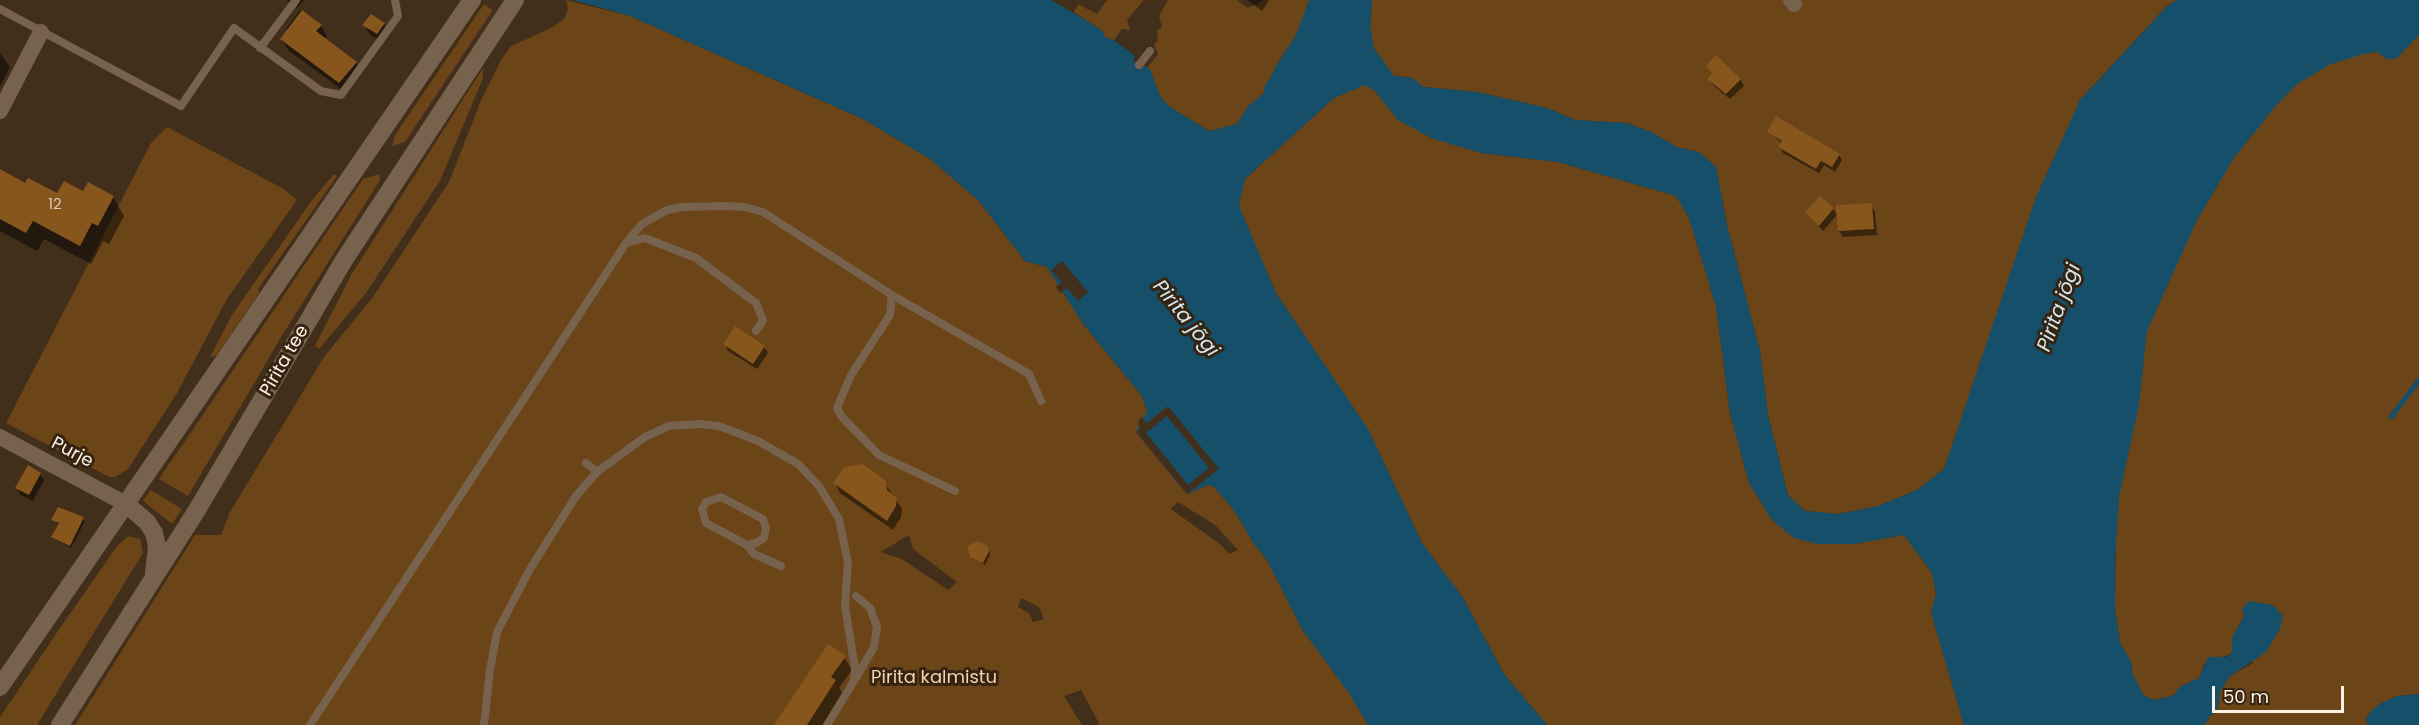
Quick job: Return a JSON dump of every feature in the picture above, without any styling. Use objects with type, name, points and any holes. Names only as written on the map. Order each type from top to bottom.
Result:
[{"type":"main road","points":[[0,687],[472,0]]},
{"type":"main road","name":"Pirita tee","points":[[60,725],[153,581],[344,260],[515,0]]},
{"type":"main road","points":[[126,504],[147,522],[154,533],[156,558],[153,581]]},
{"type":"street","points":[[0,111],[41,32]]},
{"type":"street","name":"Purje","points":[[0,437],[126,504]]},
{"type":"lane","points":[[260,48],[296,0]]},
{"type":"lane","points":[[0,9],[180,106],[234,28],[321,91],[341,95],[398,15],[395,0]]},
{"type":"lane","points":[[1139,65],[1149,51]]},
{"type":"lane","points":[[310,725],[626,243],[642,224],[667,210],[702,206],[745,207],[778,220],[892,295],[1029,374],[1041,401]]},
{"type":"lane","points":[[626,243],[645,238],[696,258],[756,303],[763,320],[756,331]]},
{"type":"lane","points":[[892,295],[890,315],[851,375],[837,408],[841,416],[879,455],[955,491]]},
{"type":"lane","points":[[484,725],[497,632],[552,531],[576,496],[597,472],[653,433],[683,424],[719,426],[777,450],[798,464],[819,486],[842,529],[848,562],[845,606],[855,660],[854,681]]},
{"type":"lane","points":[[585,463],[597,472]]},
{"type":"lane","points":[[747,545],[764,538],[766,528],[762,519],[721,497],[706,502],[702,513],[706,523],[747,545],[754,555],[781,566]]},
{"type":"lane","points":[[827,725],[874,647],[877,634],[876,621],[870,608],[856,596]]},
{"type":"green space","name":"Pirita kalmistu","points":[[566,0],[630,16],[863,119],[930,159],[978,200],[1025,261],[1047,267],[1083,324],[1142,396],[1147,411],[1191,492],[1208,485],[1214,487],[1234,510],[1254,544],[1267,560],[1302,629],[1349,693],[1368,725],[1100,725],[1081,690],[1064,696],[1082,725],[75,725],[195,535],[221,535],[230,512],[324,357],[373,297],[449,182],[482,98],[501,60],[511,46],[551,28],[564,19],[568,9]],"holes":[[[1178,502],[1215,525],[1238,550],[1229,554],[1220,544],[1171,509]],[[909,535],[913,549],[957,582],[948,590],[902,559],[881,552]],[[1021,598],[1039,607],[1044,619],[1033,622],[1029,613],[1018,607]]]},
{"type":"green space","points":[[1107,0],[1144,0],[1127,20],[1130,30],[1122,29],[1114,40],[1106,39],[1102,31],[1074,12],[1078,4],[1097,14]]},
{"type":"green space","points":[[1168,0],[1237,0],[1248,8],[1264,0],[1316,0],[1264,93],[1250,105],[1237,124],[1209,131],[1170,107],[1160,96],[1147,68],[1158,54],[1154,45],[1158,40],[1157,31],[1162,27],[1159,16]]},
{"type":"green space","points":[[1372,0],[2177,0],[2167,6],[2080,100],[1944,469],[1917,490],[1878,506],[1839,514],[1804,511],[1788,495],[1768,415],[1760,351],[1727,225],[1716,167],[1699,152],[1676,147],[1652,132],[1626,123],[1575,120],[1547,108],[1477,92],[1423,87],[1413,78],[1394,76],[1374,48],[1370,26]]},
{"type":"green space","points":[[484,4],[493,10],[405,142],[392,146],[395,135]]},
{"type":"green space","points":[[2419,19],[2419,694],[2397,696],[2382,703],[2372,710],[2366,719],[2368,725],[2205,725],[2210,716],[2217,712],[2220,690],[2230,676],[2253,663],[2244,616],[2232,638],[2232,653],[2204,664],[2199,678],[2181,686],[2174,695],[2156,700],[2144,696],[2133,675],[2131,662],[2120,643],[2115,608],[2117,454],[2147,331],[2168,279],[2165,271],[2252,103]]},
{"type":"green space","points":[[483,68],[483,78],[440,181],[366,293],[319,349],[315,346],[351,275]]},
{"type":"green space","points":[[1365,84],[1375,91],[1398,120],[1481,153],[1558,162],[1676,196],[1689,218],[1716,306],[1730,413],[1749,483],[1772,520],[1854,544],[1904,535],[1932,573],[1936,594],[1931,612],[1964,725],[1547,725],[1504,674],[1463,598],[1422,543],[1368,429],[1276,293],[1238,206],[1245,179],[1334,98]]},
{"type":"green space","points":[[167,127],[284,189],[297,200],[227,299],[177,393],[128,469],[115,477],[109,477],[6,423],[151,143]]},
{"type":"green space","points":[[334,174],[337,176],[258,289],[259,293],[216,356],[210,357],[232,315],[312,200]]},
{"type":"green space","points":[[379,174],[380,180],[283,334],[188,496],[159,479],[363,179]]},
{"type":"green space","points":[[151,490],[182,509],[172,524],[143,501]]},
{"type":"green space","points":[[128,536],[140,539],[143,553],[37,725],[0,725],[0,717],[58,631],[117,546]]},
{"type":"water","name":"Pirita jõgi","points":[[573,0],[1051,0],[1089,22],[1102,31],[1106,38],[1114,40],[1135,56],[1133,61],[1150,69],[1160,96],[1170,107],[1209,131],[1237,124],[1248,106],[1264,93],[1264,88],[1296,35],[1309,0],[1372,0],[1370,26],[1374,48],[1394,76],[1413,78],[1423,87],[1477,92],[1547,108],[1575,120],[1626,123],[1652,132],[1676,147],[1699,152],[1716,167],[1727,225],[1760,351],[1768,415],[1788,495],[1805,511],[1839,514],[1878,506],[1917,490],[1944,469],[2036,197],[2080,100],[2167,6],[2177,0],[2419,0],[2419,35],[2396,59],[2386,59],[2378,52],[2363,54],[2329,65],[2297,84],[2275,107],[2234,158],[2197,220],[2147,331],[2139,405],[2119,497],[2115,561],[2115,608],[2120,642],[2131,662],[2133,675],[2144,696],[2156,700],[2174,695],[2181,686],[2199,678],[2208,657],[2226,657],[2232,653],[2232,638],[2244,616],[2242,609],[2249,601],[2273,605],[2283,616],[2280,629],[2266,652],[2230,676],[2220,691],[2217,712],[2210,716],[2205,725],[1964,725],[1931,612],[1936,594],[1932,573],[1904,535],[1854,544],[1817,544],[1794,538],[1772,520],[1749,483],[1730,413],[1716,306],[1689,218],[1676,196],[1558,162],[1481,153],[1431,138],[1398,120],[1375,91],[1365,85],[1334,98],[1245,179],[1239,206],[1276,293],[1368,429],[1422,543],[1463,598],[1504,674],[1547,725],[1368,725],[1349,693],[1302,629],[1267,560],[1254,544],[1234,510],[1214,487],[1208,485],[1187,494],[1184,491],[1136,432],[1147,411],[1142,396],[1083,324],[1047,267],[1025,261],[978,200],[930,159],[863,119],[630,16]]},
{"type":"water","points":[[2419,694],[2419,725],[2368,725],[2366,719],[2372,710],[2382,703],[2397,696]]},
{"type":"pier","points":[[1062,261],[1088,292],[1078,301],[1067,288],[1060,293],[1056,287],[1062,282],[1051,270]]},
{"type":"pier","points":[[1168,406],[1219,469],[1187,494],[1136,432],[1141,428],[1138,423],[1141,417],[1147,423]],"holes":[[[1167,416],[1209,468],[1188,485],[1146,433]]]},
{"type":"building","points":[[302,10],[322,25],[316,31],[357,62],[339,83],[280,39]]},
{"type":"building","points":[[371,14],[385,23],[377,34],[362,25]]},
{"type":"building","points":[[1716,55],[1741,79],[1726,94],[1707,79],[1712,73],[1706,66]]},
{"type":"building","points":[[1776,116],[1840,154],[1832,167],[1821,161],[1816,169],[1778,147],[1782,141],[1767,132]]},
{"type":"building","points":[[0,169],[25,183],[28,178],[57,193],[64,181],[83,191],[88,182],[114,196],[98,226],[92,223],[80,246],[33,221],[26,233],[0,219]]},
{"type":"building","points":[[1820,196],[1834,208],[1819,226],[1805,212]]},
{"type":"building","points":[[1872,203],[1874,229],[1838,231],[1836,205]]},
{"type":"building","points":[[735,326],[765,346],[753,364],[723,344]]},
{"type":"building","points":[[863,464],[886,481],[887,490],[897,498],[896,506],[887,521],[833,483],[844,467]]},
{"type":"building","points":[[28,465],[41,473],[29,495],[15,488]]},
{"type":"building","points":[[58,507],[84,517],[70,546],[51,537],[59,523],[51,520]]},
{"type":"building","points":[[978,541],[988,546],[989,551],[983,563],[970,557],[967,546]]},
{"type":"building","points":[[828,644],[846,656],[831,677],[836,680],[807,725],[774,725]]},
{"type":"waterway","points":[[2391,417],[2419,380]]}]
